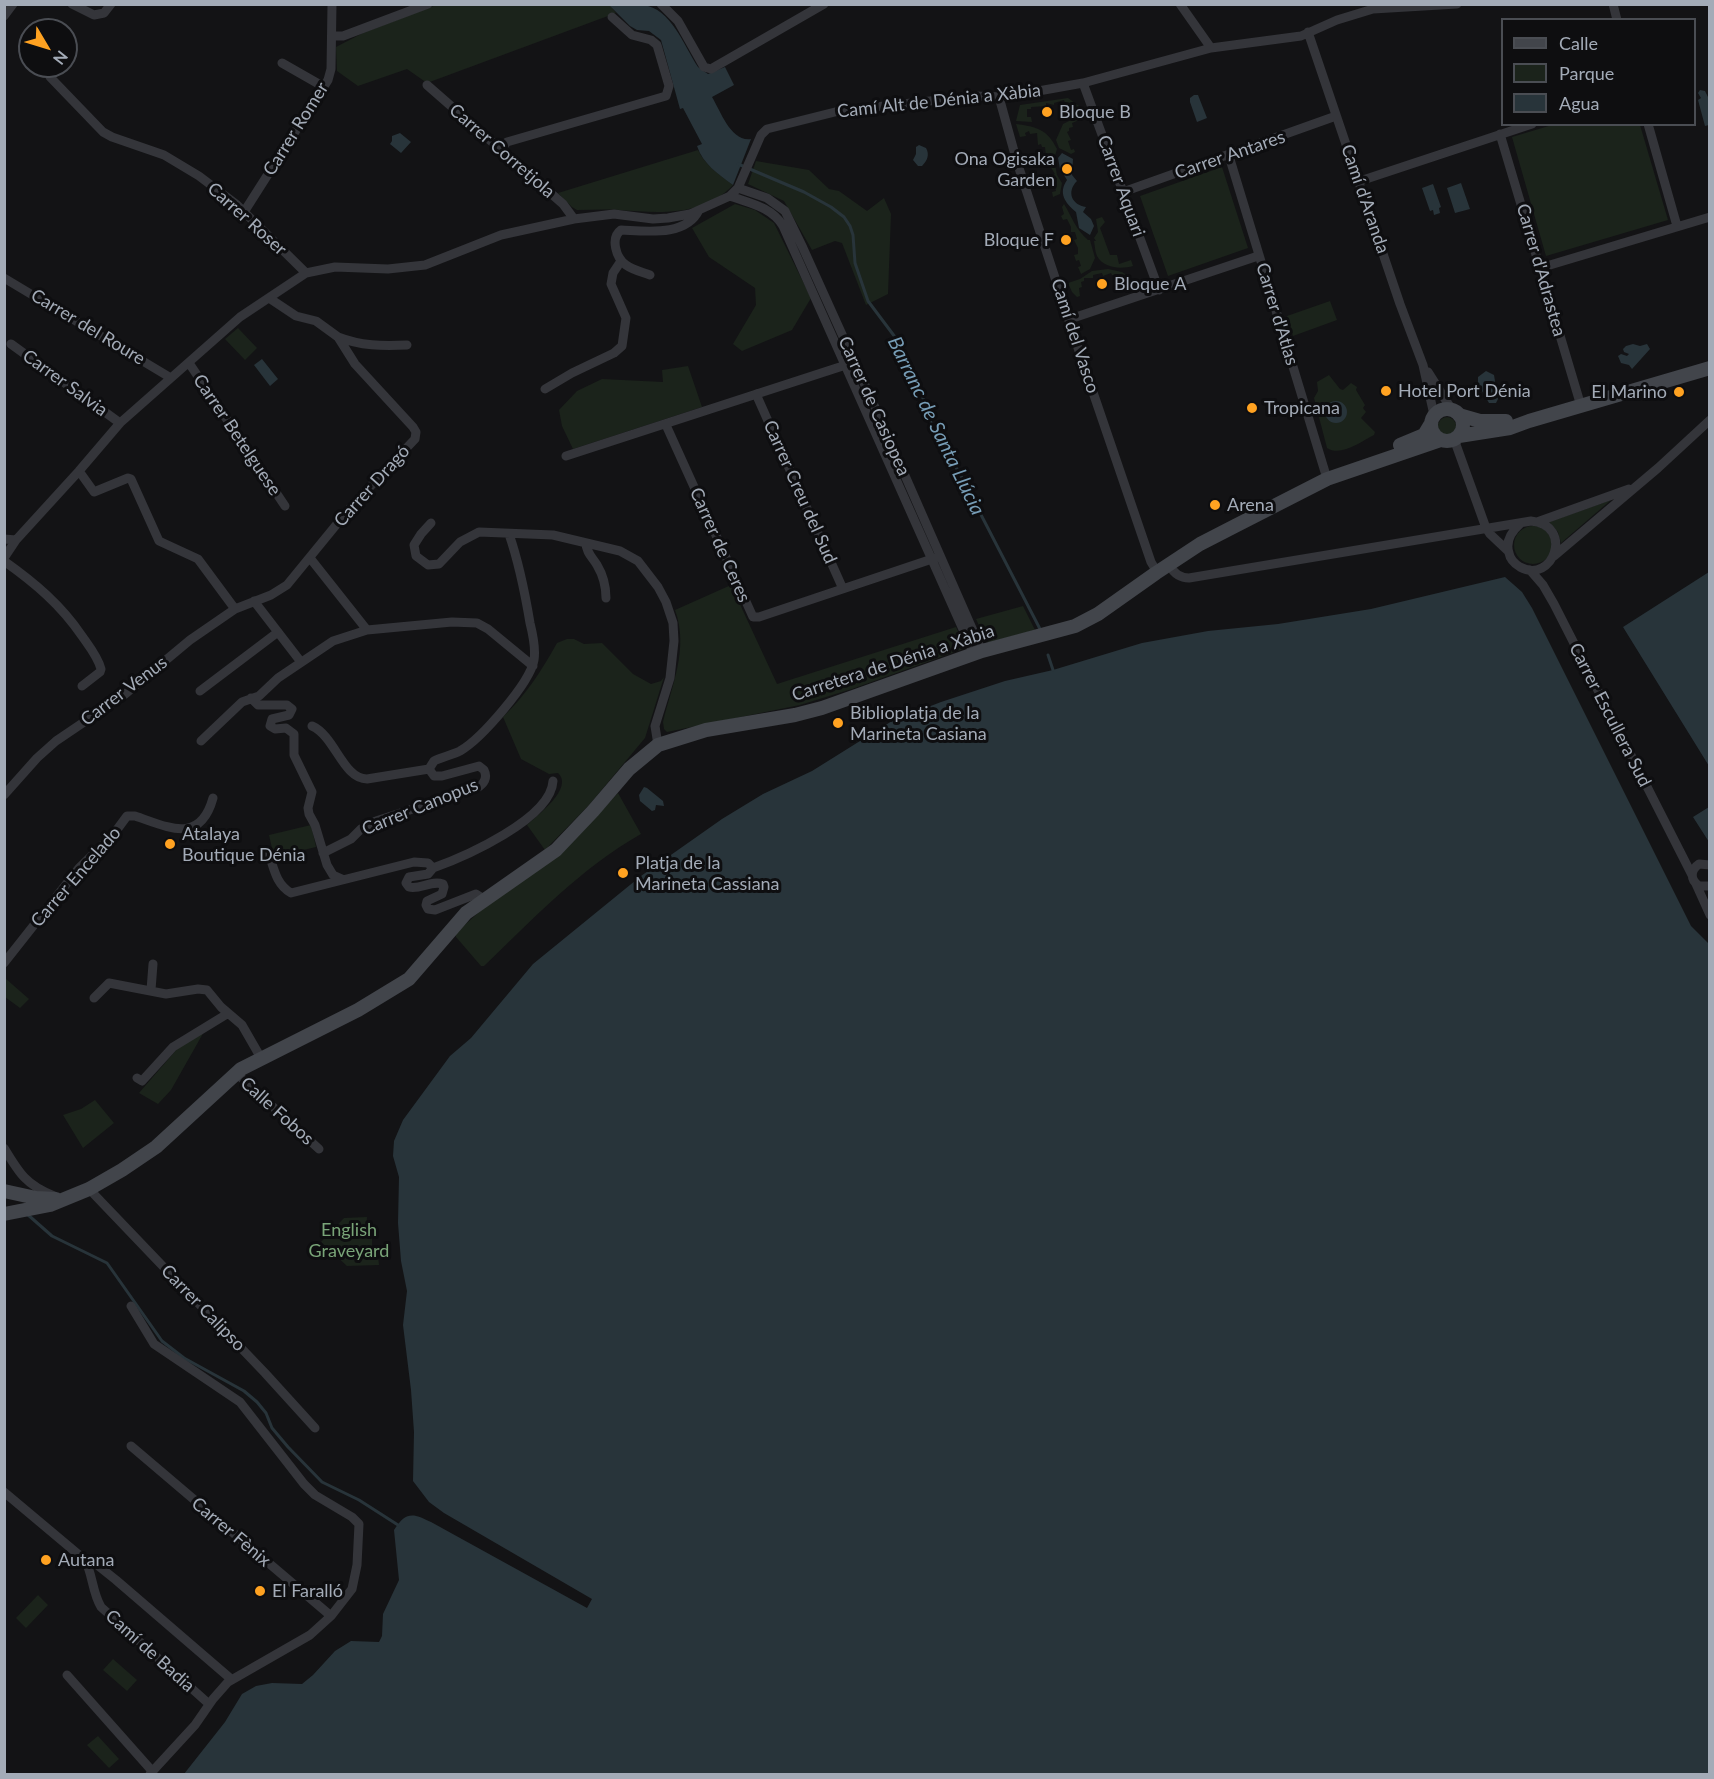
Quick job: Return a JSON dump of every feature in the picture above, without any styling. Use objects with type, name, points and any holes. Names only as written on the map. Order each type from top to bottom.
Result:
[{"type":"street","points":[[4,16],[13,4]]},
{"type":"street","points":[[72,4],[94,15],[104,13],[111,4]]},
{"type":"street","name":"Carrer Romer","points":[[244,212],[328,80],[331,69],[332,4]]},
{"type":"street","points":[[332,36],[343,36],[428,4]]},
{"type":"street","points":[[661,4],[678,21],[701,64],[708,69],[715,68],[823,5]]},
{"type":"street","points":[[1180,4],[1211,48]]},
{"type":"street","name":"Camí Alt de Dénia a Xàbia","points":[[4,559],[16,540],[120,423],[235,322],[306,273],[335,267],[388,269],[425,265],[501,235],[574,219],[615,214],[653,219],[668,218],[699,210],[730,196],[740,185],[761,135],[767,129],[806,118],[873,106],[975,96],[999,97],[1083,83],[1211,48],[1301,36],[1337,20],[1380,8],[1457,4]]},
{"type":"street","points":[[501,149],[507,142],[666,96],[669,86],[657,45],[651,40],[632,35],[612,17]]},
{"type":"street","name":"Camí d'Aranda","points":[[1308,32],[1400,304],[1423,365],[1432,420]]},
{"type":"street","points":[[282,63],[324,87]]},
{"type":"street","name":"Carrer Roser","points":[[51,78],[103,132],[172,159],[223,193],[306,273]]},
{"type":"street","name":"Carrer Aquari","points":[[1083,83],[1159,290]]},
{"type":"street","name":"Carrer Corretjola","points":[[427,86],[563,204],[574,219]]},
{"type":"street","name":"Camí del Vasco","points":[[999,97],[1017,162],[1151,562],[1163,568]]},
{"type":"street","name":"Carrer Antares","points":[[1123,192],[1336,116]]},
{"type":"street","points":[[1360,181],[1526,126]]},
{"type":"street","points":[[1649,126],[1677,226]]},
{"type":"street","name":"Carrer d'Adrastea","points":[[1500,134],[1581,406]]},
{"type":"street","name":"Carrer d'Atlas","points":[[1229,156],[1325,472]]},
{"type":"street","name":"Carrer de Casiopea","points":[[740,185],[767,198],[785,211],[978,652]]},
{"type":"street","name":"Carrer de Casiopea","points":[[730,196],[762,207],[778,218],[850,364]]},
{"type":"street","points":[[650,275],[621,261],[614,240],[617,232],[670,229],[695,219],[699,210]]},
{"type":"street","points":[[1540,268],[1710,217]]},
{"type":"street","points":[[1070,319],[1258,256]]},
{"type":"street","points":[[545,389],[572,372],[620,348],[626,318],[611,284],[613,273],[621,261]]},
{"type":"street","name":"Carrer del Roure","points":[[4,278],[171,378]]},
{"type":"street","name":"Carrer Dragó","points":[[254,601],[271,595],[286,585],[350,508],[417,435],[413,427],[355,363],[338,337],[316,321],[296,316],[269,298]]},
{"type":"street","points":[[338,337],[378,347],[407,345]]},
{"type":"street","name":"Carrer Salvia","points":[[11,344],[120,423]]},
{"type":"street","name":"Carrer Betelguese","points":[[189,363],[285,506]]},
{"type":"street","points":[[566,456],[850,364]]},
{"type":"street","name":"Camí d'Aranda","points":[[1423,365],[1456,412]]},
{"type":"street","name":"Carretera de Dénia a Xàbia","points":[[4,1214],[50,1205],[89,1189],[156,1147],[236,1073],[261,1058],[358,1010],[409,979],[466,913],[561,844],[593,812],[629,769],[658,745],[706,730],[795,715],[822,708],[978,652],[1082,623],[1212,538],[1327,479],[1452,438],[1510,428],[1710,368]]},
{"type":"street","name":"Carrer Creu del Sud","points":[[756,394],[843,590]]},
{"type":"street","points":[[1442,409],[1456,412],[1463,425],[1452,438],[1433,434],[1432,420],[1442,409]]},
{"type":"street","name":"Carretera de Dénia a Xàbia","points":[[1456,412],[1486,422],[1529,421]]},
{"type":"street","name":"Carretera de Dénia a Xàbia","points":[[1283,502],[1302,486],[1325,472],[1417,439],[1424,435],[1432,420]]},
{"type":"street","points":[[1520,524],[1509,536],[1510,557],[1518,566],[1530,570],[1544,567],[1710,420]]},
{"type":"street","name":"Carrer de Ceres","points":[[666,425],[753,617],[843,590],[936,558]]},
{"type":"street","points":[[1452,438],[1486,528],[1508,551]]},
{"type":"street","points":[[79,471],[94,492],[128,477],[131,479],[159,542],[198,559],[235,609]]},
{"type":"street","points":[[1163,568],[1184,578],[1190,578],[1486,528],[1537,522],[1635,488]]},
{"type":"street","points":[[1537,522],[1544,524],[1554,535],[1556,542],[1554,556]]},
{"type":"street","points":[[431,523],[414,545],[416,556],[428,565],[439,564],[460,542],[479,532],[542,533],[614,549],[634,558],[658,587],[669,610],[674,631],[670,678],[655,726],[658,745]]},
{"type":"street","points":[[509,534],[520,570],[529,617],[535,651],[533,666]]},
{"type":"street","points":[[4,539],[16,540]]},
{"type":"street","points":[[586,543],[586,548],[604,581],[606,598]]},
{"type":"street","points":[[310,558],[368,630]]},
{"type":"street","points":[[4,559],[54,601],[71,619],[86,641],[101,669],[82,686]]},
{"type":"street","points":[[1543,585],[1544,567]]},
{"type":"street","name":"Carrer Escullera Sud","points":[[1530,570],[1543,585],[1696,884]]},
{"type":"street","points":[[254,601],[301,662]]},
{"type":"street","name":"Carrer Venus","points":[[4,795],[37,758],[56,741],[124,696],[190,640],[235,609],[254,601]]},
{"type":"street","points":[[201,741],[242,702],[260,696],[278,678],[333,640],[368,630],[452,622],[477,623],[488,629],[533,666]]},
{"type":"street","points":[[200,691],[278,632]]},
{"type":"street","name":"Carrer Canopus","points":[[312,726],[325,734],[352,774],[359,779],[429,769],[434,761],[459,751],[483,732],[520,687],[533,666]]},
{"type":"street","points":[[251,698],[258,705],[287,705],[292,709],[289,715],[272,719],[270,726],[275,729],[286,728],[294,734],[294,755],[310,787],[309,814],[333,875],[342,879]]},
{"type":"street","name":"Carrer Canopus","points":[[323,853],[351,839],[361,829],[376,821],[477,788],[486,778],[484,770],[478,766],[436,777],[429,769]]},
{"type":"street","points":[[484,899],[476,894],[435,910],[428,909],[427,902],[442,894],[444,890],[442,884],[435,882],[411,888],[406,883],[409,877],[428,874],[433,868],[480,849],[523,821],[549,795],[553,782]]},
{"type":"street","name":"Carrer Encelado","points":[[4,963],[79,868],[113,835],[128,816],[135,816],[178,831],[186,830],[206,816],[213,798]]},
{"type":"street","name":"Carrer Escullera Sud","points":[[1676,845],[1689,859],[1699,864]]},
{"type":"street","points":[[269,854],[280,884],[291,892],[414,862],[428,863],[433,868]]},
{"type":"street","points":[[1692,875],[1694,868],[1699,864],[1710,865]]},
{"type":"street","points":[[1696,884],[1702,887],[1710,886],[1708,897],[1710,908]]},
{"type":"street","points":[[1696,884],[1710,915]]},
{"type":"street","points":[[151,990],[153,964]]},
{"type":"street","points":[[94,998],[108,983],[166,994],[198,989],[207,990],[227,1014],[242,1025],[261,1058]]},
{"type":"street","points":[[137,1078],[142,1081],[173,1047],[227,1014]]},
{"type":"street","name":"Calle Fobos","points":[[236,1073],[319,1149]]},
{"type":"street","points":[[4,1148],[17,1170],[31,1184],[53,1195],[69,1198]]},
{"type":"street","name":"Carrer Calipso","points":[[89,1189],[266,1373],[315,1428]]},
{"type":"street","name":"Carretera de Dénia a Xàbia","points":[[4,1191],[42,1199],[69,1198]]},
{"type":"street","points":[[68,1675],[152,1773],[195,1725],[209,1704],[231,1679],[303,1640],[331,1616],[352,1589],[357,1565],[360,1528],[357,1521],[309,1490],[240,1402],[154,1344],[131,1306]]},
{"type":"street","name":"Carrer Fènix","points":[[131,1446],[331,1616]]},
{"type":"street","name":"Camí de Badia","points":[[4,1492],[85,1560],[96,1564],[231,1679]]},
{"type":"street","name":"Camí de Badia","points":[[85,1560],[90,1569],[97,1601],[101,1607],[209,1704]]},
{"type":"green space","points":[[609,4],[616,13],[427,83],[407,69],[358,86],[337,71],[336,47],[363,33],[436,5]]},
{"type":"green space","points":[[1068,98],[1079,106],[1069,118],[1067,110],[1070,109],[1069,103],[1065,103],[1064,100],[1054,105],[1046,103],[1046,106],[1027,109],[1027,117],[1031,117],[1032,122],[1016,121],[1020,105]]},
{"type":"green space","points":[[1081,109],[1084,118],[1072,123],[1073,127],[1067,132],[1071,140],[1068,141],[1071,150],[1074,149],[1075,152],[1071,154],[1059,148],[1056,140],[1063,124],[1075,118]]},
{"type":"green space","points":[[1016,124],[1041,130],[1053,142],[1057,149],[1054,159],[1057,175],[1062,183],[1060,194],[1053,197],[1052,192],[1056,191],[1054,183],[1051,184],[1049,180],[1054,178],[1055,174],[1050,166],[1053,165],[1050,155],[1046,156],[1045,147],[1038,145],[1037,133],[1030,134],[1029,131],[1025,133],[1026,136],[1020,137]]},
{"type":"green space","points":[[1549,126],[1640,126],[1668,220],[1546,256],[1512,137]]},
{"type":"green space","points":[[698,150],[709,165],[733,185],[708,203],[694,208],[665,212],[577,210],[558,193]]},
{"type":"green space","points":[[756,161],[809,170],[829,189],[839,191],[867,211],[884,198],[891,214],[888,294],[866,305],[842,243],[835,241],[812,250],[784,201],[748,184]]},
{"type":"green space","points":[[1222,167],[1248,248],[1168,276],[1140,196]]},
{"type":"green space","points":[[735,204],[755,210],[774,223],[811,298],[792,330],[742,351],[733,344],[756,305],[755,288],[709,257],[692,228]]},
{"type":"green space","points":[[1064,204],[1080,232],[1090,240],[1095,258],[1090,269],[1081,274],[1078,267],[1081,266],[1079,260],[1076,261],[1074,255],[1078,254],[1074,240],[1077,239],[1075,232],[1071,232],[1067,219],[1063,220],[1061,216],[1064,214],[1062,207]]},
{"type":"green space","points":[[1102,217],[1105,222],[1100,228],[1110,255],[1117,255],[1119,264],[1131,260],[1133,266],[1119,268],[1109,266],[1097,256],[1094,241],[1096,241],[1094,238],[1098,232],[1096,219]]},
{"type":"green space","points":[[1108,269],[1122,272],[1131,278],[1128,284],[1122,286],[1121,279],[1116,279],[1115,275],[1111,273],[1103,276],[1102,273],[1093,275],[1093,278],[1084,278],[1081,282],[1082,287],[1079,288],[1080,296],[1077,297],[1072,292],[1068,283],[1092,271]]},
{"type":"green space","points":[[1330,301],[1337,320],[1293,336],[1287,316]]},
{"type":"green space","points":[[238,328],[257,348],[245,360],[225,339]]},
{"type":"green space","points":[[688,366],[702,407],[573,449],[562,426],[559,410],[577,391],[602,379],[663,382],[662,370]]},
{"type":"green space","points":[[1329,375],[1340,389],[1343,390],[1351,383],[1357,387],[1356,390],[1365,405],[1363,408],[1366,412],[1361,418],[1375,432],[1374,435],[1357,445],[1338,451],[1327,448],[1314,398],[1318,391],[1317,382]]},
{"type":"green space","points":[[1443,417],[1451,417],[1456,422],[1454,433],[1443,435],[1438,430],[1438,422]]},
{"type":"green space","points":[[1611,500],[1561,543],[1558,532],[1549,522]]},
{"type":"green space","points":[[1533,526],[1546,532],[1552,545],[1546,558],[1533,564],[1520,558],[1514,545],[1520,532]]},
{"type":"green space","points":[[731,585],[777,684],[956,627],[965,646],[963,649],[852,689],[800,705],[667,732],[663,722],[680,652],[679,624],[675,610]]},
{"type":"green space","points":[[1023,606],[1035,630],[990,642],[986,641],[976,619]]},
{"type":"green space","points":[[574,639],[584,644],[602,643],[633,674],[651,684],[661,681],[664,677],[645,738],[589,805],[545,850],[527,825],[553,801],[562,779],[558,773],[549,774],[521,759],[503,717],[533,682],[557,643]]},
{"type":"green space","points":[[618,793],[641,834],[619,847],[578,878],[484,966],[481,966],[456,937],[456,933],[480,911],[567,848]]},
{"type":"green space","points":[[311,825],[316,847],[274,857],[269,835]]},
{"type":"green space","points":[[5,978],[29,999],[20,1008],[5,997]]},
{"type":"green space","points":[[205,1030],[171,1090],[158,1104],[139,1093],[178,1048]]},
{"type":"green space","points":[[95,1100],[114,1123],[83,1148],[63,1115],[81,1109]]},
{"type":"green space","name":"English Graveyard","points":[[367,1217],[366,1232],[372,1233],[372,1251],[367,1252],[366,1257],[378,1256],[379,1265],[347,1266],[321,1242],[344,1218]]},
{"type":"green space","points":[[38,1595],[48,1605],[26,1628],[16,1618]]},
{"type":"green space","points":[[113,1659],[137,1680],[127,1691],[103,1670]]},
{"type":"green space","points":[[98,1736],[119,1759],[109,1768],[87,1745]]},
{"type":"water","points":[[635,4],[653,8],[669,20],[676,29],[698,67],[708,74],[725,67],[734,85],[712,97],[732,131],[744,139],[751,139],[733,185],[712,168],[703,158],[697,146],[702,144],[683,108],[680,109],[661,40],[649,31],[637,30],[630,26],[609,5]]},
{"type":"water","points":[[1700,90],[1705,91],[1709,97],[1709,125],[1705,126],[1698,100],[1701,98],[1698,93]]},
{"type":"water","points":[[1198,95],[1207,118],[1197,122],[1190,102],[1190,98]]},
{"type":"water","points":[[400,133],[411,142],[401,153],[390,144],[392,136]]},
{"type":"water","points":[[919,145],[926,148],[928,153],[927,160],[922,166],[918,166],[913,160],[916,147]]},
{"type":"water","points":[[1062,153],[1073,159],[1072,175],[1077,181],[1071,194],[1077,204],[1086,207],[1083,212],[1091,219],[1094,226],[1090,235],[1079,228],[1076,212],[1064,198],[1063,189],[1067,180],[1060,169],[1058,158]]},
{"type":"water","points":[[1461,183],[1470,209],[1455,213],[1447,188]]},
{"type":"water","points":[[1433,184],[1441,207],[1439,208],[1440,213],[1434,215],[1433,210],[1430,211],[1422,188]]},
{"type":"water","points":[[1633,344],[1640,346],[1647,344],[1650,349],[1632,369],[1629,365],[1621,363],[1618,356],[1621,354],[1627,356],[1629,354],[1623,349]]},
{"type":"water","points":[[262,359],[278,379],[270,386],[254,365]]},
{"type":"water","points":[[1486,371],[1494,375],[1498,399],[1496,403],[1489,403],[1478,384],[1478,377]]},
{"type":"water","points":[[1336,401],[1344,404],[1347,412],[1344,420],[1336,423],[1328,420],[1325,412],[1328,404]]},
{"type":"water","points":[[1709,572],[1709,766],[1623,627]]},
{"type":"water","points":[[1505,577],[1522,592],[1532,608],[1691,926],[1709,944],[1709,1774],[184,1774],[225,1722],[242,1694],[256,1686],[272,1683],[302,1684],[335,1651],[351,1641],[379,1642],[382,1636],[383,1614],[399,1580],[394,1530],[406,1517],[415,1516],[431,1522],[587,1608],[592,1599],[444,1513],[429,1502],[413,1481],[414,1432],[403,1325],[407,1291],[401,1261],[398,1223],[399,1177],[393,1156],[394,1141],[403,1120],[450,1056],[471,1038],[533,964],[641,876],[722,819],[763,794],[812,771],[892,721],[1005,681],[1053,670],[1142,643],[1208,631],[1278,624],[1371,609]]},
{"type":"water","points":[[644,787],[663,801],[664,806],[656,805],[655,810],[652,811],[640,801],[639,795]]},
{"type":"water","points":[[1709,807],[1709,842],[1693,817]]},
{"type":"waterway","name":"Barranc de Santa Llúcia","points":[[738,164],[804,192],[831,207],[844,217],[850,226],[855,263],[868,301],[898,341],[918,383],[932,426],[961,476],[1040,629]]},
{"type":"waterway","name":"Barranc de Santa Llúcia","points":[[1048,655],[1053,670]]},
{"type":"waterway","points":[[27,1214],[52,1236],[107,1263],[162,1341],[184,1358],[244,1391],[257,1402],[266,1413],[272,1428],[322,1482],[359,1500],[398,1525]]},
{"type":"place","name":"Bloque B","points":[[1047,112]]},
{"type":"place","name":"Ona Ogisaka Garden","points":[[1067,169]]},
{"type":"place","name":"Bloque F","points":[[1066,240]]},
{"type":"place","name":"Bloque A","points":[[1102,284]]},
{"type":"place","name":"Hotel Port Dénia","points":[[1386,391]]},
{"type":"place","name":"El Marino","points":[[1679,392]]},
{"type":"place","name":"Tropicana","points":[[1252,408]]},
{"type":"place","name":"Arena","points":[[1215,505]]},
{"type":"place","name":"Biblioplatja de la Marineta Casiana","points":[[838,723]]},
{"type":"place","name":"Atalaya Boutique Dénia","points":[[170,844]]},
{"type":"place","name":"Platja de la Marineta Cassiana","points":[[623,873]]},
{"type":"place","name":"Autana","points":[[46,1560]]},
{"type":"place","name":"El Faralló","points":[[260,1591]]}]
